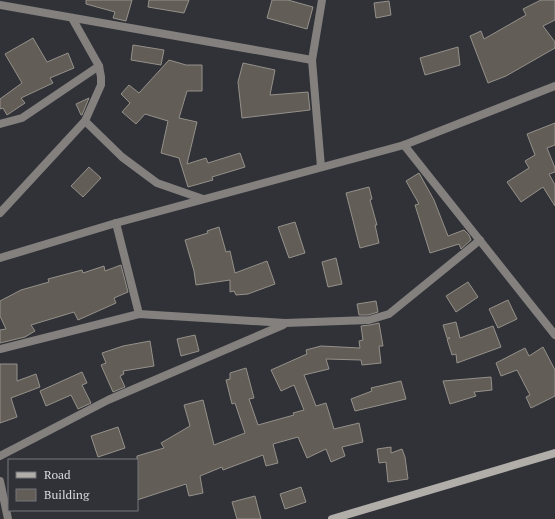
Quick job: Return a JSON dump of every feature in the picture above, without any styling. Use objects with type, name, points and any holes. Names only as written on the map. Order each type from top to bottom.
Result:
[{"type":"street","points":[[321,167],[312,60],[322,0]]},
{"type":"street","points":[[0,5],[312,60]]},
{"type":"street","points":[[0,213],[85,120],[101,85],[99,66],[72,18]]},
{"type":"street","points":[[0,124],[22,118],[99,66]]},
{"type":"street","points":[[0,258],[116,223],[404,145],[554,87]]},
{"type":"street","points":[[85,120],[122,157],[157,183],[203,200]]},
{"type":"street","points":[[404,145],[555,335]]},
{"type":"street","points":[[116,223],[139,314]]},
{"type":"street","points":[[0,349],[139,314],[285,323],[369,320],[389,314],[480,240]]},
{"type":"street","points":[[0,456],[108,400],[285,323]]},
{"type":"street","points":[[332,519],[555,453]]},
{"type":"street","points":[[0,481],[8,519]]},
{"type":"building","points":[[86,0],[132,0],[126,21],[113,18],[115,12],[86,4]]},
{"type":"building","points":[[149,0],[189,0],[184,13],[148,7]]},
{"type":"building","points":[[272,0],[288,0],[313,7],[307,29],[267,18]]},
{"type":"building","points":[[541,0],[555,0],[555,20],[543,26],[555,42],[555,48],[506,76],[488,83],[470,36],[481,31],[484,39],[526,15],[523,9]]},
{"type":"building","points":[[389,1],[391,15],[376,18],[374,3]]},
{"type":"building","points":[[33,38],[47,62],[68,53],[74,68],[50,78],[53,83],[21,98],[25,103],[7,115],[3,108],[0,109],[0,99],[22,83],[5,54]]},
{"type":"building","points":[[133,45],[164,50],[161,65],[131,60]]},
{"type":"building","points":[[458,47],[460,65],[425,75],[420,58]]},
{"type":"building","points":[[169,60],[186,65],[202,65],[202,91],[187,91],[179,118],[197,122],[187,164],[206,158],[208,163],[240,153],[245,167],[212,177],[213,180],[188,187],[179,158],[161,153],[168,121],[145,114],[136,124],[122,112],[130,103],[121,94],[129,85],[139,93]]},
{"type":"building","points":[[243,63],[275,70],[270,95],[308,92],[310,110],[242,118],[238,82]]},
{"type":"building","points":[[89,98],[82,115],[81,115],[76,104]]},
{"type":"building","points":[[555,123],[555,145],[547,148],[555,168],[555,172],[549,174],[555,185],[555,206],[543,187],[521,202],[507,182],[529,168],[525,161],[535,155],[527,134]]},
{"type":"building","points":[[89,167],[101,178],[83,197],[71,186]]},
{"type":"building","points":[[419,173],[434,200],[448,236],[464,230],[469,235],[471,240],[461,249],[459,244],[430,253],[415,205],[419,204],[406,181]]},
{"type":"building","points":[[369,187],[372,199],[370,200],[377,225],[375,225],[379,243],[360,248],[346,193]]},
{"type":"building","points":[[295,222],[305,253],[289,258],[278,227]]},
{"type":"building","points":[[219,227],[226,252],[230,251],[235,273],[267,261],[275,284],[248,294],[236,295],[234,291],[230,292],[230,280],[196,285],[194,271],[185,240],[208,233],[207,231]]},
{"type":"building","points":[[336,258],[342,284],[328,287],[322,262]]},
{"type":"building","points":[[121,265],[128,292],[114,298],[116,303],[78,320],[74,312],[31,325],[35,331],[25,337],[0,343],[0,330],[6,329],[0,316],[0,301],[21,290],[49,282],[48,279],[82,270],[83,273],[104,266],[105,271]]},
{"type":"building","points":[[468,282],[478,297],[456,312],[446,296]]},
{"type":"building","points":[[508,300],[517,319],[498,328],[489,309]]},
{"type":"building","points":[[376,301],[378,312],[368,315],[359,315],[357,304]]},
{"type":"building","points":[[456,322],[460,338],[493,326],[501,347],[457,363],[456,354],[452,355],[447,339],[450,338],[447,338],[443,325]]},
{"type":"building","points":[[379,323],[383,346],[379,346],[381,363],[362,365],[361,360],[326,359],[329,369],[304,375],[316,406],[326,403],[334,429],[359,423],[363,442],[342,447],[345,456],[331,462],[326,449],[307,458],[298,437],[273,444],[278,463],[266,466],[263,455],[223,470],[222,467],[200,476],[203,493],[189,496],[186,484],[138,500],[137,456],[164,448],[161,443],[190,426],[184,405],[203,400],[214,445],[245,433],[235,403],[232,404],[226,380],[230,379],[230,373],[246,368],[254,398],[249,399],[258,425],[294,415],[293,413],[304,410],[294,385],[281,391],[271,370],[307,354],[306,350],[321,346],[360,348],[359,341],[363,340],[361,326]]},
{"type":"building","points":[[195,335],[199,351],[181,356],[177,339]]},
{"type":"building","points":[[150,341],[154,366],[123,371],[124,374],[120,376],[125,387],[113,392],[101,365],[106,363],[102,353],[123,346]]},
{"type":"building","points":[[543,347],[555,370],[555,396],[531,408],[526,397],[530,395],[517,370],[501,376],[496,363],[525,348],[529,356]]},
{"type":"building","points":[[0,364],[17,364],[17,381],[36,374],[40,387],[11,398],[17,417],[0,423]]},
{"type":"building","points":[[82,372],[87,383],[82,385],[91,403],[78,409],[71,395],[46,406],[40,391]]},
{"type":"building","points":[[491,377],[492,390],[474,392],[476,396],[450,404],[443,381]]},
{"type":"building","points":[[401,381],[406,399],[355,411],[351,399],[372,391],[371,388]]},
{"type":"building","points":[[118,427],[125,448],[98,457],[91,436]]},
{"type":"building","points":[[391,447],[391,453],[402,449],[405,457],[408,479],[388,482],[386,462],[379,463],[377,449]]},
{"type":"building","points":[[301,487],[306,502],[285,509],[280,494]]},
{"type":"building","points":[[255,496],[261,519],[237,519],[232,502]]}]
